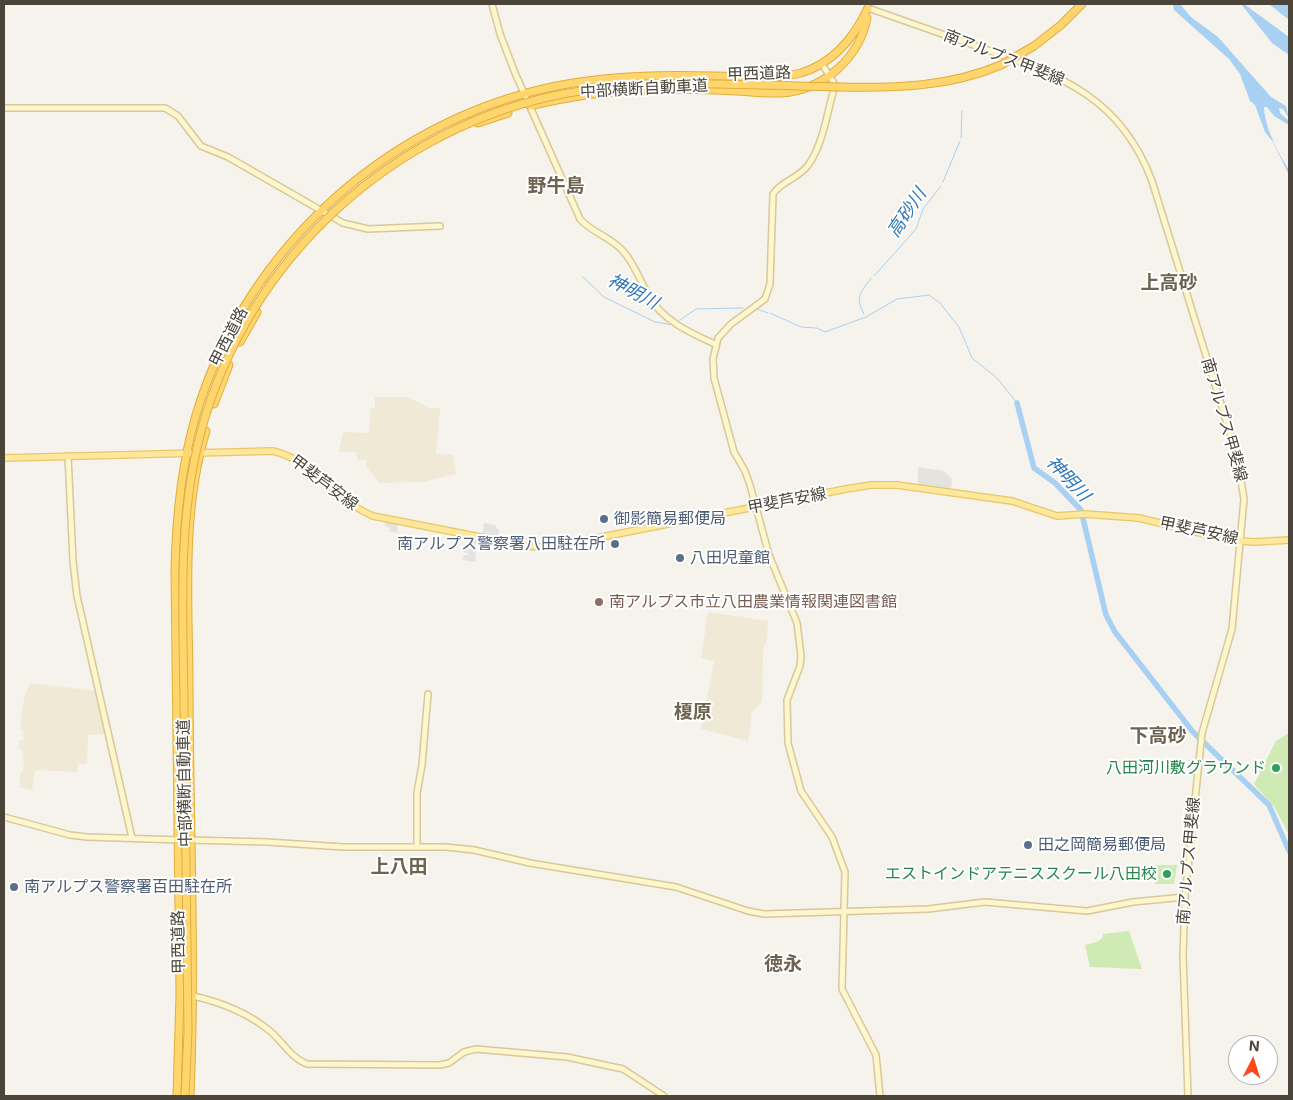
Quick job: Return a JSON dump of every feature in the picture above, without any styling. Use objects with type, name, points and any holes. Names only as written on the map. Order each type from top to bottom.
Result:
[{"type":"highway","name":"中部横断自動車道","points":[[188,1096],[183,580],[186,510],[192,471],[204,422],[220,376],[237,338],[269,285],[298,248],[336,209],[367,182],[420,148],[457,128],[501,111],[536,101],[584,91],[675,85],[900,87],[934,84],[967,78],[1001,65],[1034,46],[1061,25],[1082,4]]},
{"type":"highway","name":"甲西道路","points":[[177,1096],[180,995],[175,556],[179,491],[186,454],[208,379],[234,325],[265,275],[320,210],[363,174],[407,144],[478,109],[524,94],[572,83],[626,77],[788,75],[822,64],[848,41],[868,6]]},
{"type":"highway","name":"甲西道路","points":[[188,1096],[193,996],[188,560],[190,513],[200,454],[216,397],[242,337],[283,273],[333,218],[370,185],[409,158],[475,125],[529,106],[578,96],[642,90],[782,93],[803,89],[829,76],[848,58],[859,42],[868,6]]},
{"type":"main road","name":"甲斐芦安線","points":[[4,458],[200,454],[264,450],[281,452],[297,460],[355,507],[373,516],[535,547],[566,544],[870,485],[898,485],[1012,501],[1057,516],[1084,514],[1139,518],[1242,541],[1289,540]]},
{"type":"street","points":[[492,6],[506,52],[580,219],[589,229],[615,244],[624,252],[653,302],[666,317],[683,329],[716,344]]},
{"type":"street","name":"南アルプス甲斐線","points":[[868,6],[1050,73],[1083,91],[1118,122],[1140,155],[1152,181],[1237,456],[1244,499],[1242,541],[1232,629],[1200,744],[1185,897],[1183,956],[1188,1096]]},
{"type":"street","points":[[822,64],[834,83],[834,90],[812,159],[802,171],[776,189],[773,194],[770,284],[766,299],[722,331],[716,344],[712,366],[719,400],[734,452],[745,471],[769,555],[799,632],[800,666],[787,700],[788,743],[801,791],[810,807],[828,830],[842,862],[845,878],[846,912],[842,953],[842,989],[876,1055],[880,1096]]},
{"type":"street","points":[[4,108],[165,108],[178,116],[201,146],[228,157],[333,218],[351,226],[368,229],[440,226]]},
{"type":"street","points":[[68,456],[76,587],[132,838]]},
{"type":"street","points":[[417,847],[417,793],[422,765],[428,694]]},
{"type":"street","points":[[4,817],[70,835],[267,842],[343,847],[417,847],[474,850],[530,863],[653,882],[764,914],[928,909],[985,902],[1087,911],[1143,901],[1185,897]]},
{"type":"street","points":[[193,996],[215,1002],[245,1015],[270,1032],[295,1059],[307,1064],[440,1065],[449,1063],[468,1050],[486,1049],[567,1057],[612,1065],[623,1069],[664,1096]]},
{"type":"shaded area","points":[[375,397],[408,397],[429,408],[440,408],[436,454],[453,455],[456,474],[422,482],[380,483],[367,468],[366,459],[358,461],[356,452],[339,452],[343,432],[369,433],[371,408],[375,408]]},
{"type":"shaded area","points":[[918,467],[944,471],[952,479],[951,489],[918,485]]},
{"type":"shaded area","points":[[385,521],[398,523],[397,533],[389,531],[390,527],[385,526]]},
{"type":"shaded area","points":[[484,523],[496,525],[496,528],[499,529],[498,538],[482,536]]},
{"type":"shaded area","points":[[467,538],[477,540],[475,562],[463,560],[464,555],[468,555],[468,553],[464,552],[465,548],[473,549],[474,542],[466,540]]},
{"type":"shaded area","points":[[708,612],[768,621],[767,641],[764,646],[763,656],[762,702],[752,712],[748,741],[701,729],[714,661],[701,658]]},
{"type":"shaded area","points":[[31,683],[96,691],[106,734],[88,735],[87,764],[78,764],[77,772],[35,770],[32,790],[19,787],[20,773],[22,773],[24,767],[22,749],[19,749],[19,741],[24,740],[23,730],[20,730],[22,709],[26,692]]},
{"type":"green space","name":"八田河川敷グラウンド","points":[[1289,733],[1288,833],[1275,808],[1254,784],[1276,741]]},
{"type":"green space","name":"エストインドアテニススクール八田校","points":[[1157,865],[1177,865],[1174,884],[1155,884],[1155,880],[1158,879]]},
{"type":"green space","points":[[1129,931],[1142,969],[1090,967],[1085,945],[1099,941],[1103,934]]},
{"type":"water","points":[[1173,4],[1180,4],[1191,17],[1218,37],[1271,97],[1286,106],[1289,118],[1283,109],[1279,108],[1280,113],[1289,121],[1289,125],[1274,116],[1267,107],[1264,107],[1269,132],[1289,170],[1289,175],[1273,142],[1265,132],[1255,105],[1250,101],[1240,74],[1229,59],[1174,10]]},
{"type":"water","points":[[1241,4],[1244,4],[1289,37],[1289,55],[1272,43]]},
{"type":"water","points":[[1269,4],[1289,4],[1289,20]]},
{"type":"waterway","name":"高砂川","points":[[961,138],[962,111]]},
{"type":"waterway","name":"高砂川","points":[[943,182],[960,141]]},
{"type":"waterway","name":"高砂川","points":[[874,276],[916,229],[923,209],[941,186]]},
{"type":"waterway","name":"神明川","points":[[583,277],[604,297],[655,322],[673,325]]},
{"type":"waterway","name":"高砂川","points":[[864,314],[859,299],[871,278]]},
{"type":"waterway","name":"神明川","points":[[770,313],[801,327],[817,328],[825,332],[866,317],[897,299],[929,295],[940,303],[959,327],[972,358],[997,378],[1017,403]]},
{"type":"waterway","name":"神明川","points":[[680,320],[696,309],[743,308]]},
{"type":"waterway","name":"神明川","points":[[757,309],[768,313]]},
{"type":"waterway","name":"神明川","points":[[1017,403],[1034,468],[1055,483],[1081,510],[1106,615],[1115,632],[1193,732],[1269,805],[1289,851]]},
{"type":"place","name":"御影簡易郵便局","points":[[604,519]]},
{"type":"place","name":"南アルプス警察署八田駐在所","points":[[615,544]]},
{"type":"place","name":"八田児童館","points":[[680,558]]},
{"type":"place","name":"南アルプス市立八田農業情報関連図書館","points":[[599,602]]},
{"type":"place","name":"八田河川敷グラウンド","points":[[1276,768]]},
{"type":"place","name":"田之岡簡易郵便局","points":[[1028,845]]},
{"type":"place","name":"エストインドアテニススクール八田校","points":[[1167,874]]},
{"type":"place","name":"南アルプス警察署百田駐在所","points":[[14,887]]},
{"type":"district","name":"野牛島","points":[[556,186]]},
{"type":"district","name":"上高砂","points":[[1169,283]]},
{"type":"district","name":"榎原","points":[[693,712]]},
{"type":"district","name":"下高砂","points":[[1158,736]]},
{"type":"district","name":"上八田","points":[[399,867]]},
{"type":"district","name":"徳永","points":[[783,964]]}]
